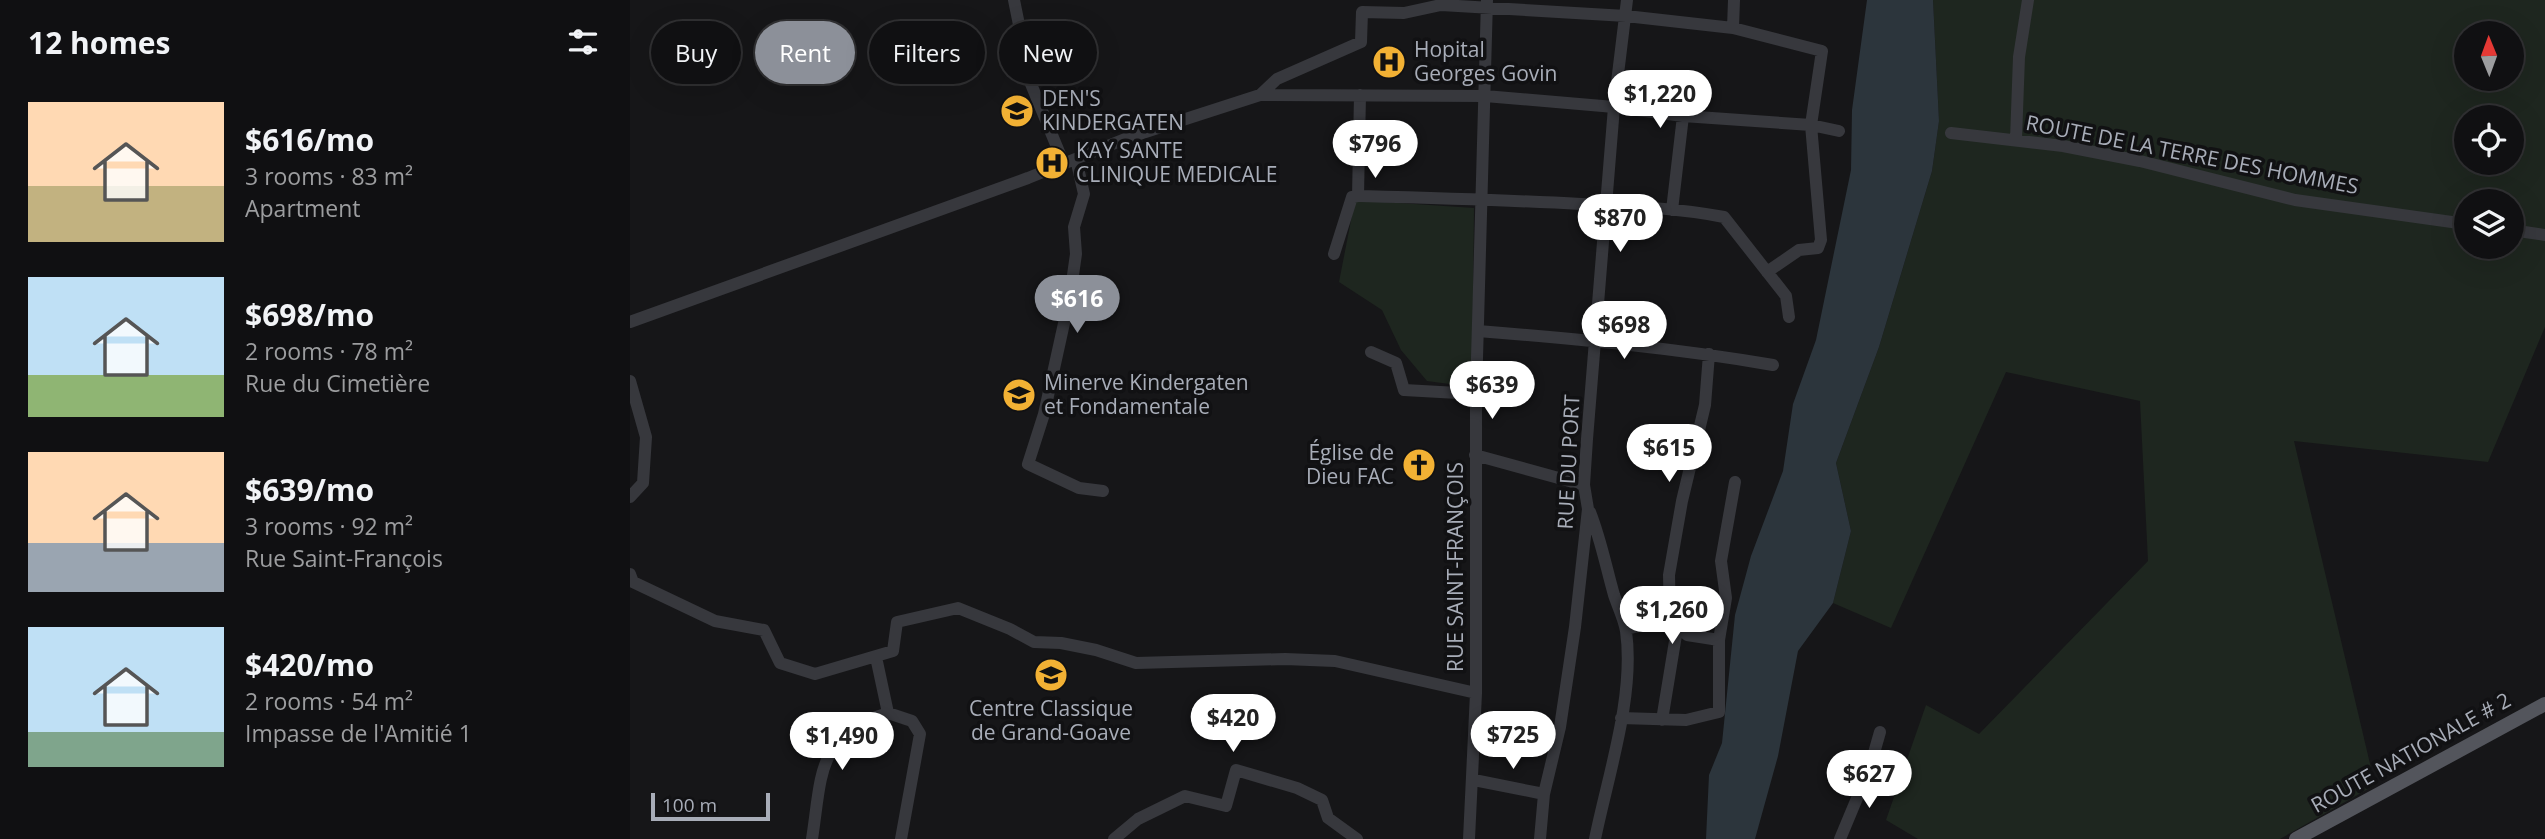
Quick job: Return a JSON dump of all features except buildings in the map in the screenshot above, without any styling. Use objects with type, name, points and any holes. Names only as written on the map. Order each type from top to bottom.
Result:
[{"type":"main road","name":"ROUTE NATIONALE # 2","points":[[2296,839],[2545,704]]},
{"type":"street","points":[[1014,0],[1031,85],[1084,194],[1074,227],[1076,254],[1070,296],[1044,414],[1028,464],[1079,488],[1103,491]]},
{"type":"street","name":"RUE DU PORT","points":[[1540,839],[1545,794],[1562,714],[1588,509],[1584,485],[1614,107],[1627,0]]},
{"type":"street","points":[[1733,28],[1734,0]]},
{"type":"street","points":[[2015,139],[2019,57],[2028,0]]},
{"type":"street","name":"RUE SAINT-FRANÇOIS","points":[[1469,839],[1474,780],[1476,693],[1475,455],[1486,4]]},
{"type":"street","points":[[1260,95],[1277,79],[1361,42],[1363,6],[1404,13],[1441,5],[1553,5],[1733,28],[1822,51],[1811,125],[1821,240],[1818,248],[1799,250],[1766,272]]},
{"type":"street","points":[[630,322],[1130,137],[1260,95],[1485,96],[1683,116],[1811,125],[1839,131]]},
{"type":"street","points":[[1358,196],[1360,95]]},
{"type":"street","points":[[1672,210],[1683,116]]},
{"type":"street","name":"ROUTE DE LA TERRE DES HOMMES","points":[[1951,133],[2015,139],[2140,161],[2295,200],[2454,222]]},
{"type":"street","points":[[1334,254],[1352,197],[1358,196],[1481,199],[1672,210],[1724,218],[1786,296],[1789,317]]},
{"type":"street","points":[[2524,232],[2545,235]]},
{"type":"street","points":[[1478,331],[1709,354],[1773,365]]},
{"type":"street","points":[[1371,352],[1396,363],[1404,390],[1476,394]]},
{"type":"street","points":[[1662,720],[1674,624],[1669,575],[1705,405],[1709,354]]},
{"type":"street","points":[[630,381],[646,437],[643,484],[630,497]]},
{"type":"street","points":[[1475,455],[1584,485]]},
{"type":"street","points":[[1621,718],[1686,720],[1718,712],[1719,640],[1726,598],[1721,561],[1735,482]]},
{"type":"street","points":[[1588,509],[1601,541],[1614,595],[1626,629],[1626,687],[1595,839]]},
{"type":"street","points":[[630,575],[634,582],[715,621],[764,630],[780,663],[816,674],[892,651],[897,622],[958,608],[1034,642],[1086,648],[1132,661],[1335,661],[1476,693]]},
{"type":"street","points":[[1626,629],[1674,624],[1687,635],[1719,640]]},
{"type":"street","points":[[876,657],[888,713]]},
{"type":"street","points":[[812,839],[830,750],[845,732],[888,713],[912,721],[920,734],[901,839]]},
{"type":"street","points":[[1840,839],[1880,732]]},
{"type":"street","points":[[1114,839],[1138,819],[1185,796],[1226,806],[1236,770],[1297,788],[1322,800],[1328,818],[1357,839]]},
{"type":"street","points":[[1474,780],[1545,794]]},
{"type":"shaded area","points":[[1867,0],[1933,0],[1939,121],[1932,171],[1879,347],[1836,463],[1851,531],[1833,603],[1798,651],[1778,756],[1755,839],[1706,839],[1709,775],[1722,743],[1735,615],[1751,556],[1783,471],[1793,404],[1816,340],[1851,170],[1852,110]]},
{"type":"shaded area","points":[[1933,0],[2545,0],[2545,327],[2488,462],[2294,441],[2375,785],[2280,839],[1918,839],[1886,820],[1926,705],[1979,734],[2148,561],[2140,401],[2006,372],[1891,628],[1833,603],[1851,531],[1836,463],[1879,347],[1932,171],[1939,121]]},
{"type":"shaded area","points":[[1355,200],[1474,208],[1472,387],[1427,381],[1401,350],[1382,310],[1339,282]]},
{"type":"place","name":"Hopital Georges Govin","points":[[1389,62]]},
{"type":"place","name":"DEN'S KINDERGATEN","points":[[1017,111]]},
{"type":"place","name":"KAY SANTE CLINIQUE MEDICALE","points":[[1052,163]]},
{"type":"place","name":"Minerve Kindergaten et Fondamentale","points":[[1019,395]]},
{"type":"place","name":"Église de Dieu FAC","points":[[1419,465]]},
{"type":"place","name":"Centre Classique de Grand-Goave","points":[[1051,675]]}]
